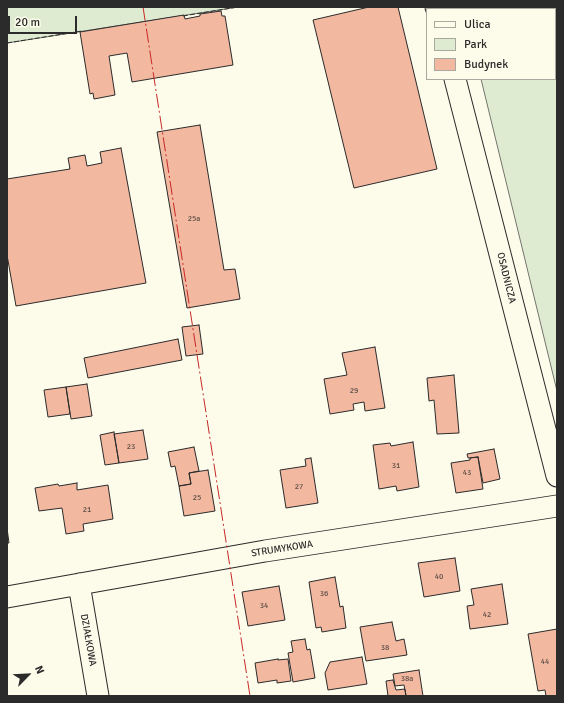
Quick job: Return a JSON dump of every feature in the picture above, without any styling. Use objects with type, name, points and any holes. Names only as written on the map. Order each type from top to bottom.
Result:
[{"type":"street","name":"OSADNICZA","points":[[455,80],[557,476]]},
{"type":"street","name":"STRUMYKOWA","points":[[7,597],[266,551],[557,506]]},
{"type":"street","name":"DZIAŁKOWA","points":[[79,584],[98,696]]},
{"type":"green space","points":[[7,7],[238,7],[7,43]]},
{"type":"green space","points":[[557,7],[557,391],[481,80],[556,80],[556,8],[464,8]]},
{"type":"building","points":[[369,7],[398,7],[437,169],[354,188],[313,20]]},
{"type":"building","points":[[221,11],[222,16],[225,16],[233,65],[132,82],[127,53],[109,56],[115,95],[94,99],[93,93],[90,94],[80,32],[184,15],[185,19],[200,16],[200,14]]},
{"type":"building","points":[[200,125],[224,270],[235,269],[240,299],[187,308],[157,132]]},
{"type":"building","points":[[121,148],[146,283],[16,306],[7,255],[7,179],[70,169],[68,158],[85,155],[87,166],[102,163],[100,152]]},
{"type":"building","points":[[199,325],[203,354],[186,356],[182,327]]},
{"type":"building","points":[[178,339],[182,360],[88,378],[84,358]]},
{"type":"building","points":[[375,347],[385,408],[365,411],[364,402],[353,404],[354,410],[330,414],[324,379],[347,375],[342,353]]},
{"type":"building","points":[[454,375],[459,433],[437,434],[434,400],[429,401],[427,378]]},
{"type":"building","points":[[87,384],[92,416],[71,419],[66,387]]},
{"type":"building","points":[[66,387],[70,414],[48,417],[44,390]]},
{"type":"building","points":[[143,430],[148,459],[119,463],[114,434]]},
{"type":"building","points":[[114,432],[119,463],[105,465],[100,435]]},
{"type":"building","points":[[413,442],[419,487],[397,491],[396,486],[379,489],[373,445],[390,443],[391,446]]},
{"type":"building","points":[[194,447],[199,471],[189,473],[191,484],[179,486],[175,466],[171,467],[168,452]]},
{"type":"building","points":[[494,449],[500,479],[483,483],[478,457],[468,458],[467,454]]},
{"type":"building","points":[[478,457],[483,489],[456,493],[451,463]]},
{"type":"building","points":[[311,458],[318,503],[286,508],[280,470],[306,466],[305,459]]},
{"type":"building","points":[[208,470],[215,511],[184,516],[179,486],[191,484],[189,473]]},
{"type":"building","points":[[77,483],[77,490],[108,485],[113,519],[83,524],[84,531],[66,534],[62,508],[39,511],[35,488],[58,484],[59,486]]},
{"type":"building","points":[[7,528],[9,543],[7,543]]},
{"type":"building","points":[[455,558],[460,591],[424,597],[418,563]]},
{"type":"building","points":[[335,577],[340,607],[343,606],[346,628],[322,632],[321,627],[316,628],[309,582]]},
{"type":"building","points":[[502,584],[508,624],[470,629],[467,606],[474,605],[471,589]]},
{"type":"building","points":[[279,586],[285,620],[248,626],[242,592]]},
{"type":"building","points":[[392,622],[396,641],[404,639],[407,655],[366,661],[360,627]]},
{"type":"building","points":[[557,629],[557,696],[546,696],[545,690],[538,691],[528,634]]},
{"type":"building","points":[[305,639],[307,650],[310,649],[315,678],[293,682],[288,653],[293,652],[291,641]]},
{"type":"building","points":[[362,657],[367,684],[328,690],[325,673],[330,662]]},
{"type":"building","points":[[278,659],[288,659],[291,681],[277,683],[277,680],[258,683],[255,663]]},
{"type":"building","points":[[419,670],[423,696],[406,696],[404,685],[395,686],[393,674]]},
{"type":"building","points":[[393,680],[396,690],[405,689],[406,696],[388,696],[386,681]]},
{"type":"fence","points":[[183,16],[238,7]]},
{"type":"fence","points":[[7,43],[82,31]]},
{"type":"power","points":[[143,7],[250,696]]}]
